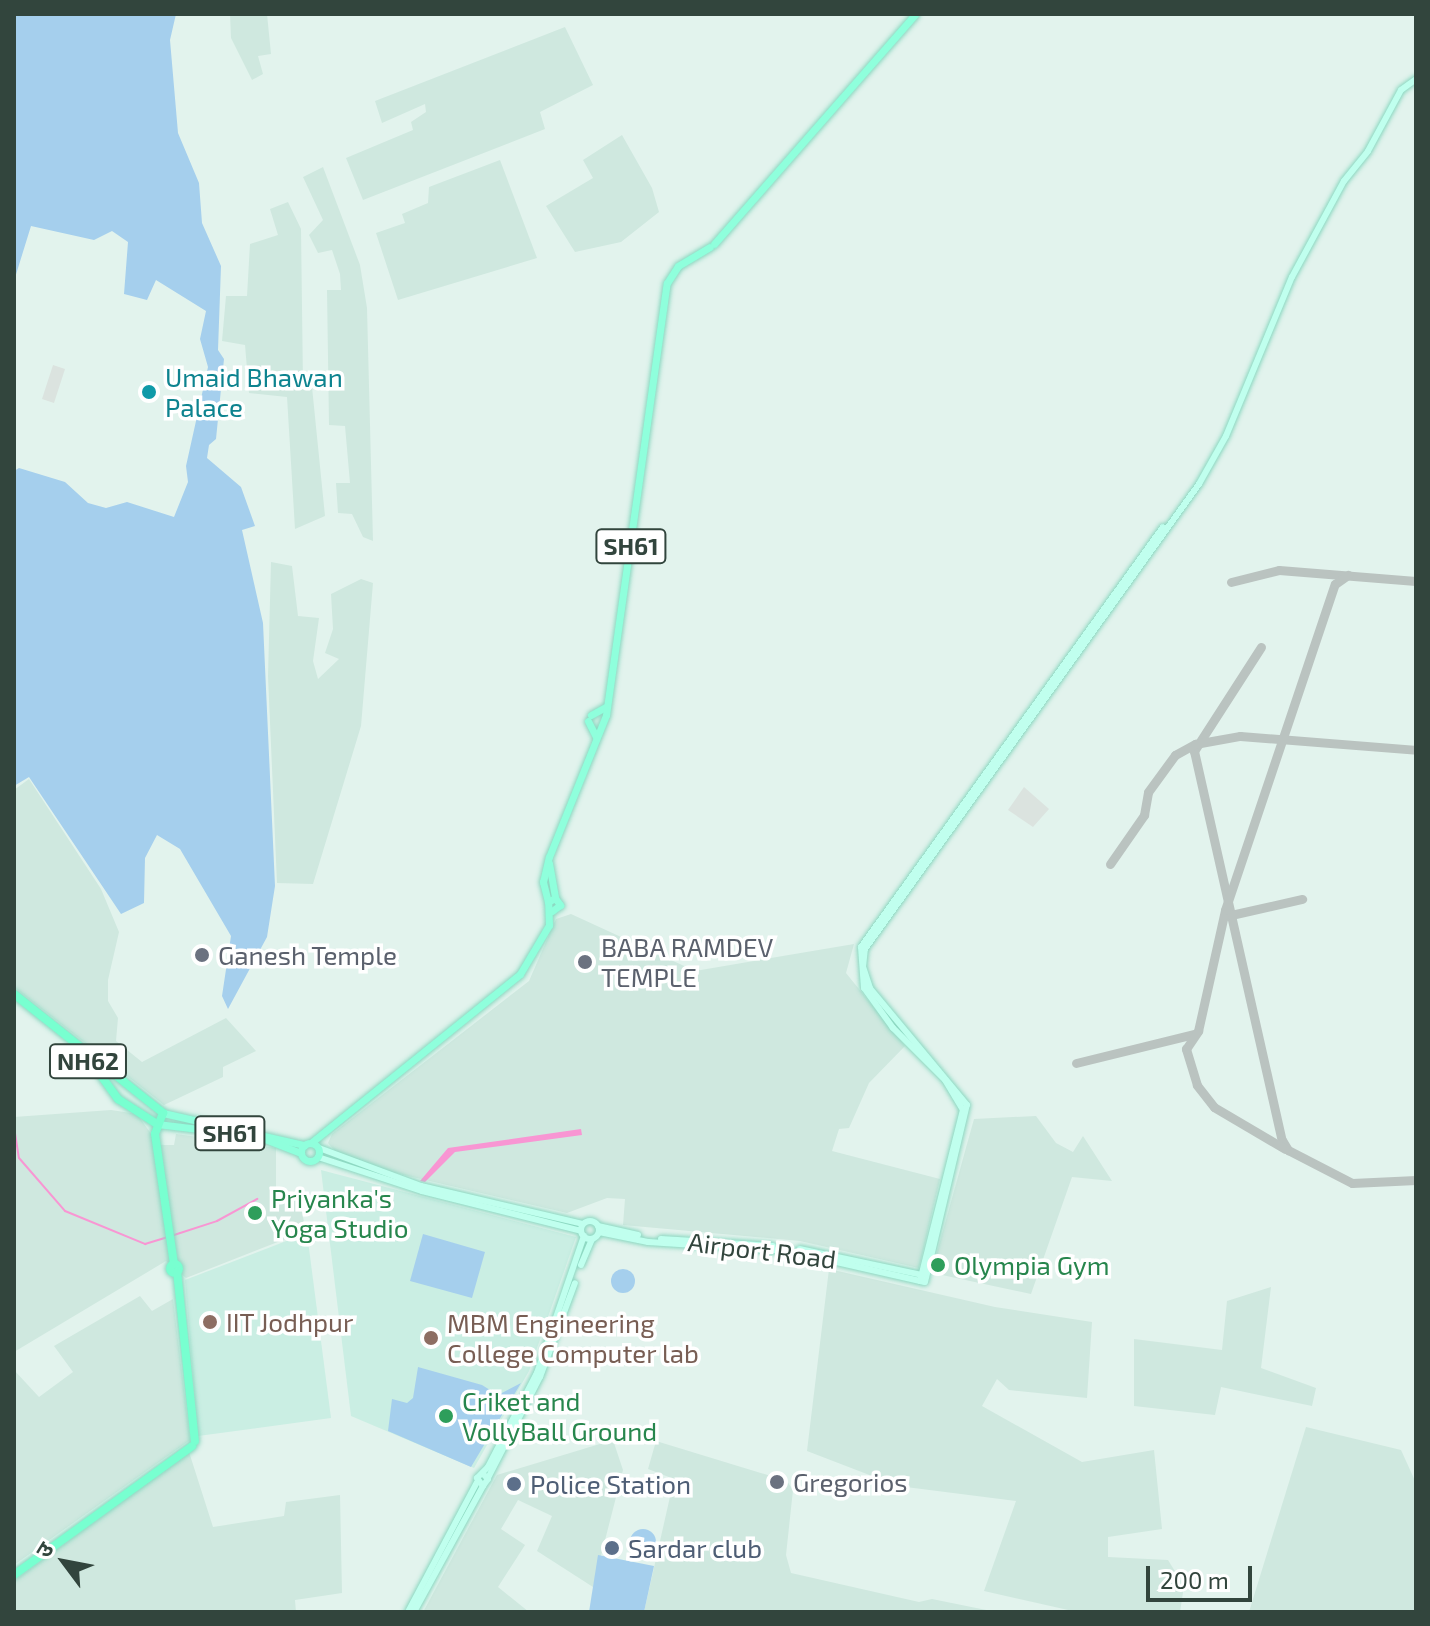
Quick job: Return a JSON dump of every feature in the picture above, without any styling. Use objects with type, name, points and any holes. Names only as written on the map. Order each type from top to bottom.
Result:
[{"type":"highway","name":"NH62","points":[[14,994],[163,1113]]},
{"type":"highway","name":"NH62","points":[[14,1000],[90,1063],[118,1099],[157,1124]]},
{"type":"highway","points":[[14,1572],[193,1443],[157,1124],[163,1113]]},
{"type":"highway","points":[[148,1118],[174,1268]]},
{"type":"main road","name":"SH61","points":[[312,1148],[329,1127],[520,974],[552,911],[560,905],[552,900],[549,857],[597,739],[607,706],[664,295],[678,266],[712,246],[915,14]]},
{"type":"main road","name":"Airport Road","points":[[582,1230],[592,1220],[599,1229],[659,1243],[788,1251],[923,1278],[967,1105],[870,988],[863,967],[865,949],[1202,477],[1226,436],[1296,268],[1344,181],[1368,151],[1401,90],[1416,79]]},
{"type":"main road","points":[[597,739],[589,718],[607,706]]},
{"type":"main road","name":"SH61","points":[[163,1113],[312,1148]]},
{"type":"main road","name":"SH61","points":[[157,1124],[257,1136],[312,1148]]},
{"type":"main road","points":[[312,1148],[421,1186],[582,1230],[592,1239]]},
{"type":"main road","points":[[411,1612],[540,1377],[592,1239],[599,1229]]},
{"type":"main road","points":[[485,1476],[546,1352],[582,1230]]},
{"type":"shaded area","points":[[14,14],[176,14],[170,40],[178,133],[199,183],[202,223],[221,266],[218,350],[224,359],[216,439],[209,445],[207,458],[241,487],[255,526],[242,530],[263,623],[275,886],[267,937],[228,1009],[222,996],[231,936],[180,849],[157,835],[145,858],[144,903],[121,914],[29,777],[14,786],[14,471],[19,468],[65,482],[88,503],[106,508],[127,502],[174,517],[188,482],[186,466],[208,367],[200,339],[206,311],[156,280],[147,300],[124,294],[128,242],[112,231],[94,240],[31,226],[14,281]]},
{"type":"shaded area","points":[[230,14],[267,14],[271,54],[258,56],[263,74],[252,80],[231,38]]},
{"type":"shaded area","points":[[565,27],[593,85],[540,112],[545,129],[363,200],[346,158],[413,130],[411,122],[426,112],[425,104],[382,123],[375,101]]},
{"type":"shaded area","points":[[622,135],[652,188],[659,212],[621,242],[575,252],[546,206],[593,178],[583,160]]},
{"type":"shaded area","points":[[500,160],[537,258],[398,300],[376,233],[405,223],[402,214],[428,203],[429,187]]},
{"type":"shaded area","points":[[323,167],[360,265],[367,308],[373,541],[363,537],[352,514],[338,513],[336,483],[350,483],[345,426],[329,425],[327,290],[341,290],[340,274],[332,250],[318,253],[309,235],[323,220],[303,177]]},
{"type":"shaded area","points":[[288,202],[301,229],[303,384],[312,387],[325,516],[295,529],[287,397],[249,393],[245,345],[222,341],[226,296],[247,296],[250,244],[278,235],[270,209]]},
{"type":"shaded area","points":[[53,365],[65,369],[54,403],[42,399]]},
{"type":"shaded area","points":[[271,562],[292,566],[298,616],[319,618],[313,661],[318,679],[339,659],[325,653],[333,629],[331,594],[361,579],[373,583],[361,726],[313,884],[277,883],[268,676]]},
{"type":"shaded area","points":[[29,779],[101,889],[119,932],[108,980],[108,1001],[118,1018],[116,1041],[142,1062],[226,1018],[256,1051],[223,1067],[223,1077],[164,1105],[14,987],[14,790]]},
{"type":"shaded area","points":[[1024,787],[1049,809],[1033,827],[1008,810]]},
{"type":"shaded area","points":[[571,914],[695,971],[854,944],[846,973],[905,1046],[869,1083],[849,1128],[839,1129],[832,1151],[940,1179],[919,1268],[800,1241],[623,1225],[625,1199],[607,1198],[567,1213],[387,1171],[336,1152],[328,1143],[332,1134],[529,981],[556,919]]},
{"type":"shaded area","points":[[111,1110],[137,1114],[159,1145],[174,1145],[176,1134],[276,1148],[276,1189],[298,1194],[306,1231],[186,1278],[166,1261],[14,1352],[14,1117]]},
{"type":"shaded area","points":[[1036,1116],[1056,1143],[1073,1152],[1083,1136],[1112,1181],[1072,1177],[1031,1294],[942,1275],[934,1263],[974,1119]]},
{"type":"shaded area","points":[[581,1129],[582,1135],[455,1152],[425,1182],[420,1181],[448,1148]]},
{"type":"shaded area","points":[[321,1170],[576,1237],[529,1371],[474,1468],[351,1416]]},
{"type":"shaded area","points":[[307,1233],[331,1418],[198,1436],[185,1280]]},
{"type":"shaded area","points":[[423,1234],[485,1252],[472,1298],[410,1281]]},
{"type":"shaded area","points":[[623,1269],[631,1273],[635,1281],[631,1289],[623,1293],[615,1289],[611,1281],[615,1273]]},
{"type":"shaded area","points":[[829,1269],[995,1307],[1092,1322],[1087,1398],[1009,1390],[997,1379],[982,1406],[1082,1462],[1154,1450],[1162,1529],[1108,1537],[1108,1557],[1168,1560],[1184,1586],[1180,1612],[1077,1612],[984,1591],[1016,1501],[898,1486],[807,1451]]},
{"type":"shaded area","points":[[1271,1287],[1261,1368],[1316,1388],[1312,1406],[1221,1387],[1215,1415],[1134,1406],[1134,1339],[1222,1350],[1227,1301]]},
{"type":"shaded area","points":[[140,1296],[152,1311],[173,1299],[190,1440],[14,1565],[14,1370],[39,1397],[73,1372],[54,1346]]},
{"type":"shaded area","name":"Criket and VollyBall Ground","points":[[418,1367],[482,1385],[498,1395],[521,1383],[471,1467],[388,1431],[392,1399],[407,1403],[413,1398]]},
{"type":"shaded area","points":[[1306,1427],[1401,1450],[1416,1483],[1416,1612],[1249,1612]]},
{"type":"shaded area","points":[[613,1440],[623,1470],[593,1587],[537,1551],[552,1516],[518,1500],[501,1529],[525,1545],[498,1587],[529,1612],[423,1612],[497,1475]]},
{"type":"shaded area","points":[[656,1441],[787,1481],[793,1490],[786,1555],[791,1573],[919,1602],[932,1599],[996,1612],[644,1612],[674,1479],[648,1469]]},
{"type":"shaded area","points":[[189,1452],[213,1527],[284,1516],[286,1502],[340,1495],[342,1593],[295,1600],[296,1612],[14,1612],[14,1581]]},
{"type":"shaded area","points":[[643,1529],[652,1533],[656,1542],[652,1551],[643,1555],[634,1551],[630,1542],[634,1533]]},
{"type":"shaded area","points":[[598,1555],[654,1566],[644,1612],[589,1612]]},
{"type":"waterway","points":[[14,1127],[19,1158],[65,1211],[145,1244],[168,1237]]},
{"type":"waterway","points":[[174,1235],[217,1221],[257,1199]]},
{"type":"taxiway","points":[[1231,582],[1279,570],[1416,581]]},
{"type":"taxiway","points":[[1285,1149],[1214,1107],[1197,1085],[1186,1049],[1198,1031],[1225,910],[1335,584],[1348,575]]},
{"type":"taxiway","points":[[1261,647],[1194,751],[1282,1140],[1288,1150],[1352,1183],[1416,1180]]},
{"type":"taxiway","points":[[1110,864],[1144,815],[1148,792],[1175,755],[1195,744],[1240,736],[1416,750]]},
{"type":"taxiway","points":[[1231,915],[1302,899]]},
{"type":"taxiway","points":[[1076,1063],[1194,1034]]},
{"type":"place","name":"Umaid Bhawan Palace","points":[[149,392]]},
{"type":"place","name":"Ganesh Temple","points":[[202,955]]},
{"type":"place","name":"BABA RAMDEV TEMPLE","points":[[585,962]]},
{"type":"place","name":"Priyanka's Yoga Studio","points":[[255,1213]]},
{"type":"place","name":"Olympia Gym","points":[[938,1265]]},
{"type":"place","name":"IIT Jodhpur","points":[[210,1322]]},
{"type":"place","name":"MBM Engineering College Computer lab","points":[[431,1338]]},
{"type":"place","name":"Criket and VollyBall Ground","points":[[446,1416]]},
{"type":"place","name":"Gregorios","points":[[777,1482]]},
{"type":"place","name":"Police Station","points":[[514,1484]]},
{"type":"place","name":"Sardar club","points":[[612,1548]]}]
